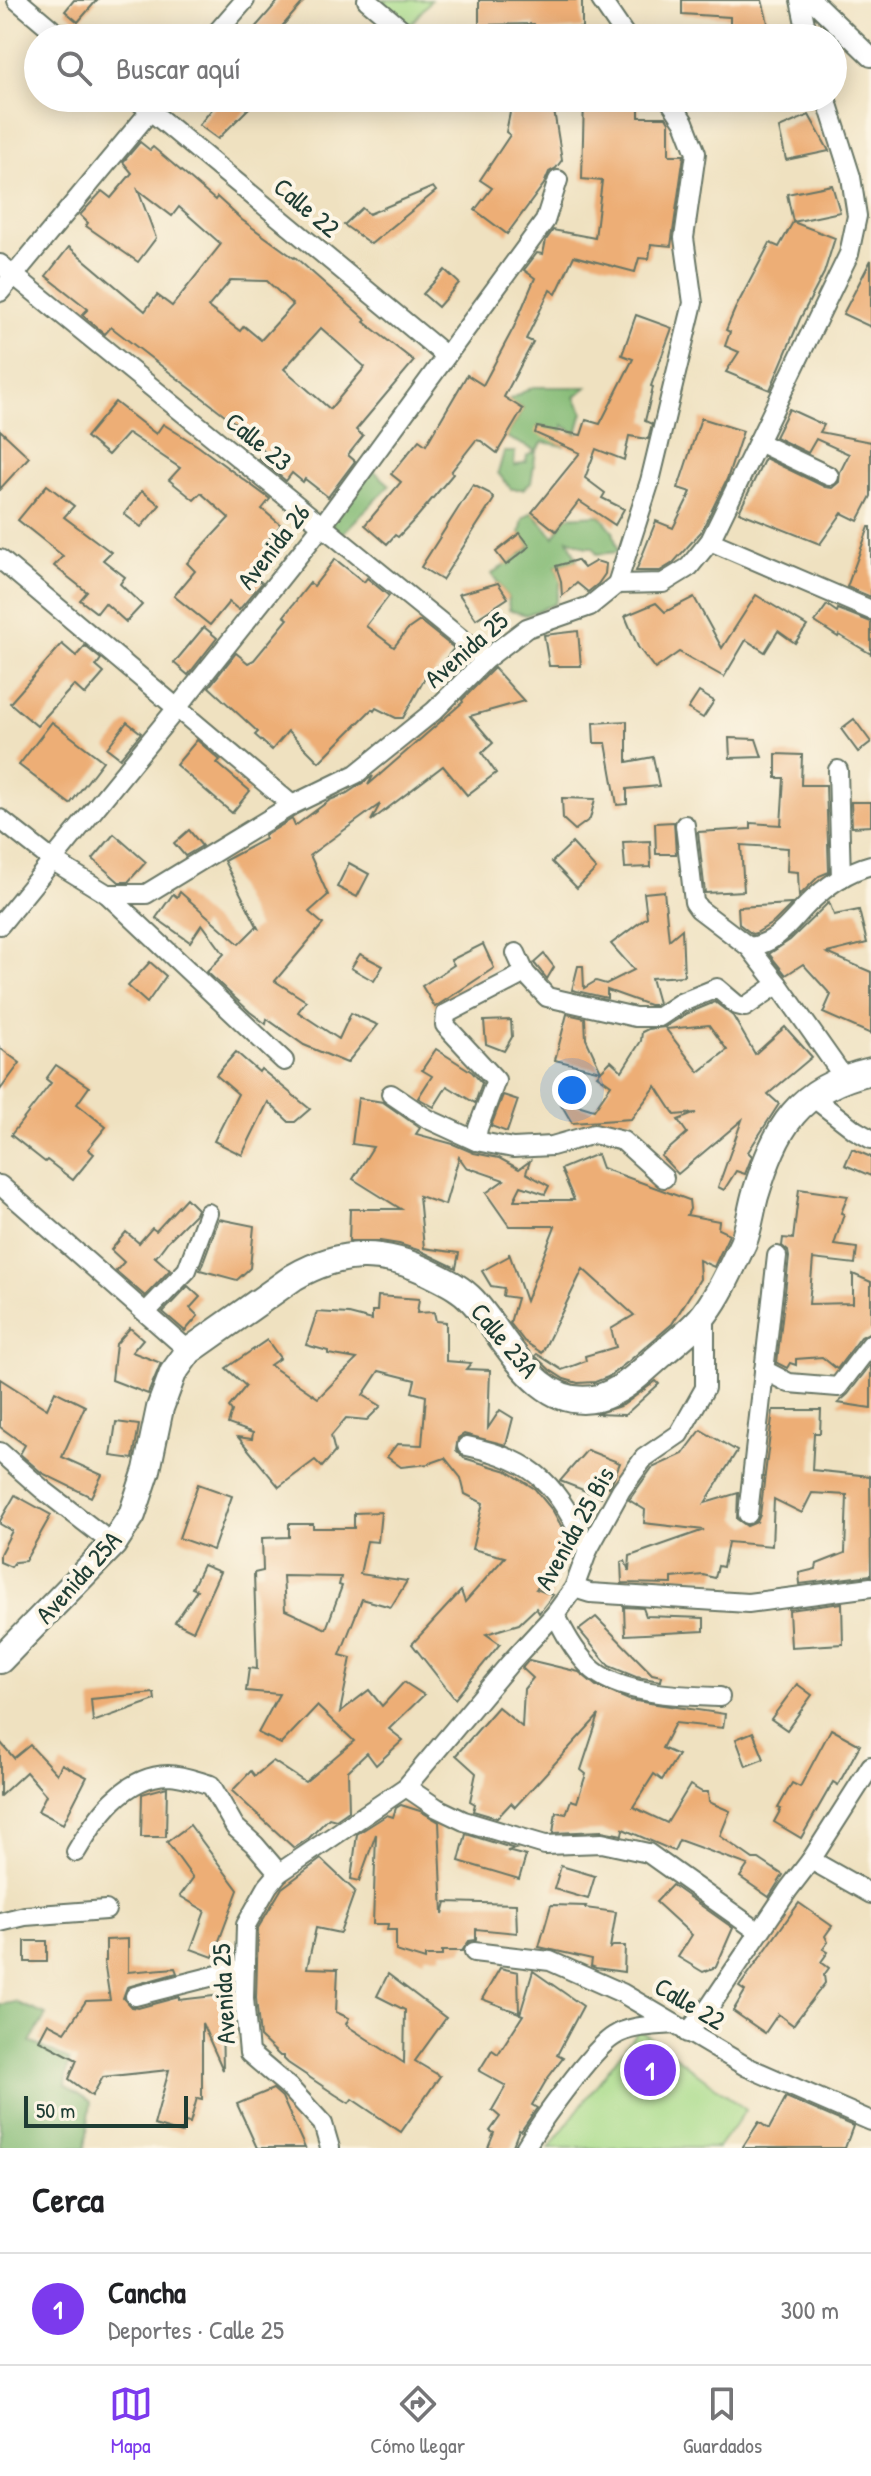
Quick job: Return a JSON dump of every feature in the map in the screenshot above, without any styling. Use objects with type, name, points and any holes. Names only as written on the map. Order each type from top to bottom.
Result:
[{"type":"main road","name":"Calle 23A","points":[[189,1351],[312,1266],[335,1258],[364,1255],[392,1258],[452,1284],[469,1297],[533,1377],[552,1392],[572,1399],[594,1399],[611,1394],[628,1384],[705,1313],[744,1238],[774,1143],[784,1125],[811,1096],[827,1086],[871,1071]]},
{"type":"main road","name":"Avenida 25A","points":[[0,1660],[113,1544],[132,1515],[147,1470],[160,1408],[173,1373],[189,1351]]},
{"type":"street","points":[[17,0],[45,24]]},
{"type":"street","points":[[224,24],[245,0]]},
{"type":"street","points":[[367,0],[395,24]]},
{"type":"street","points":[[601,0],[617,24]]},
{"type":"street","points":[[800,0],[805,24]]},
{"type":"street","points":[[812,0],[837,24]]},
{"type":"street","points":[[847,34],[871,57]]},
{"type":"street","points":[[0,292],[7,270],[149,112]]},
{"type":"street","name":"Calle 22","points":[[165,112],[446,356]]},
{"type":"street","points":[[677,112],[696,153],[684,238],[693,303],[661,440],[617,584],[663,583],[689,567],[710,541],[849,254],[857,216],[851,177],[830,112]]},
{"type":"street","name":"Avenida 26","points":[[0,925],[322,526],[545,221],[558,180]]},
{"type":"street","name":"Calle 23","points":[[7,270],[486,659]]},
{"type":"street","points":[[758,442],[829,476]]},
{"type":"street","points":[[710,541],[871,610]]},
{"type":"street","points":[[0,559],[292,805]]},
{"type":"street","name":"Avenida 25","points":[[107,894],[146,894],[292,805],[356,774],[434,711],[486,659],[527,628],[590,606],[617,584]]},
{"type":"street","points":[[838,770],[841,878]]},
{"type":"street","points":[[0,819],[52,860],[107,894],[284,1061]]},
{"type":"street","points":[[685,825],[694,902],[749,947],[845,1079]]},
{"type":"street","points":[[749,947],[762,945],[783,933],[808,904],[841,878],[871,865]]},
{"type":"street","points":[[516,953],[525,973],[547,997],[635,1017],[659,1017],[680,1003],[717,988],[737,1005],[745,1007],[778,984]]},
{"type":"street","points":[[476,1141],[496,1080],[445,1025],[446,1014],[525,973]]},
{"type":"street","points":[[391,1094],[428,1119],[476,1141],[513,1148],[552,1146],[594,1134],[623,1141],[664,1178]]},
{"type":"street","points":[[811,1096],[871,1139]]},
{"type":"street","points":[[0,1185],[189,1351]]},
{"type":"street","points":[[146,1312],[187,1270],[208,1213]]},
{"type":"street","points":[[748,1514],[777,1256]]},
{"type":"street","name":"Avenida 25 Bis","points":[[406,1787],[574,1588],[588,1550],[621,1490],[644,1458],[679,1434],[705,1388],[705,1313]]},
{"type":"street","points":[[764,1370],[789,1383],[838,1387],[871,1344]]},
{"type":"street","points":[[467,1446],[496,1452],[529,1467],[552,1488],[566,1507],[588,1550]]},
{"type":"street","points":[[0,1452],[113,1544]]},
{"type":"street","points":[[574,1588],[590,1593],[748,1603],[871,1587]]},
{"type":"street","points":[[555,1614],[567,1639],[590,1668],[609,1680],[677,1696],[720,1697]]},
{"type":"street","points":[[525,2148],[592,2056],[613,2036],[636,2027],[680,2028],[710,2006],[811,1860],[871,1766]]},
{"type":"street","points":[[76,1852],[92,1824],[116,1796],[137,1783],[166,1775],[211,1785],[235,1827],[279,1873]]},
{"type":"street","points":[[406,1787],[437,1808],[464,1821],[545,1845],[602,1843],[648,1853],[759,1932]]},
{"type":"street","name":"Avenida 25","points":[[330,2148],[323,2124],[289,2087],[249,2053],[245,2021],[246,1925],[279,1873],[406,1787]]},
{"type":"street","points":[[811,1860],[871,1894]]},
{"type":"street","points":[[0,1922],[25,1916],[106,1910]]},
{"type":"street","name":"Calle 22","points":[[474,1952],[550,1961],[622,1993],[747,2067],[871,2121]]},
{"type":"street","points":[[135,1996],[245,1968]]},
{"type":"green space","points":[[381,0],[431,0],[409,24]]},
{"type":"green space","points":[[533,387],[587,387],[575,397],[583,412],[577,434],[563,425],[564,446],[543,442],[536,451],[506,437],[523,409],[508,400]]},
{"type":"green space","points":[[536,451],[531,483],[523,489],[511,489],[498,473],[504,452],[515,452],[514,466],[526,462],[527,456]]},
{"type":"green space","points":[[372,469],[390,485],[339,537],[322,526]]},
{"type":"green space","points":[[532,512],[554,537],[566,517],[600,515],[613,531],[618,552],[597,554],[593,547],[568,539],[577,560],[556,566],[561,581],[555,604],[526,615],[509,610],[508,598],[492,574],[530,547],[520,533],[523,519]]},
{"type":"green space","points":[[15,2002],[46,2015],[30,2042],[69,2060],[65,2085],[91,2102],[85,2148],[0,2148],[0,2005]]},
{"type":"green space","points":[[639,2029],[746,2110],[718,2148],[549,2148]]},
{"type":"building","points":[[74,0],[97,0],[78,22],[65,11]]},
{"type":"building","points":[[279,0],[305,0],[284,24],[258,24]]},
{"type":"building","points":[[479,0],[582,0],[582,24],[479,24]]},
{"type":"building","points":[[682,0],[762,0],[768,24],[730,24],[730,17],[682,14]]},
{"type":"building","points":[[210,112],[245,112],[218,139],[199,125]]},
{"type":"building","points":[[510,112],[554,112],[562,160],[549,172],[544,184],[507,234],[475,210],[492,188],[480,180],[510,135],[506,132]]},
{"type":"building","points":[[584,112],[639,112],[639,117],[666,117],[669,122],[669,155],[684,155],[671,246],[651,244],[649,259],[639,258],[635,272],[574,256],[556,294],[550,290],[526,339],[533,342],[504,397],[523,409],[497,453],[476,440],[451,472],[453,474],[417,517],[387,544],[365,525],[401,482],[391,474],[419,440],[426,445],[467,375],[483,385],[514,327],[535,278],[524,270],[537,253],[543,254],[546,240],[553,230],[595,238],[602,181],[582,179]]},
{"type":"building","points":[[809,115],[829,151],[786,160],[779,128]]},
{"type":"building","points":[[140,142],[150,150],[153,147],[215,200],[217,197],[242,220],[295,257],[366,320],[364,322],[414,361],[356,430],[363,436],[348,455],[355,461],[328,497],[292,473],[286,481],[259,459],[265,452],[241,431],[243,429],[111,327],[105,334],[82,315],[88,309],[46,276],[69,247],[145,311],[157,295],[172,306],[221,244],[179,207],[172,216],[138,190],[156,238],[138,262],[86,226],[88,223],[80,215],[102,191],[111,198],[132,173],[123,162]],"holes":[[[231,280],[267,281],[293,305],[261,340],[244,326],[240,331],[208,307]],[[321,328],[365,367],[330,409],[284,369]]]},
{"type":"building","points":[[832,185],[840,212],[793,222],[787,194]]},
{"type":"building","points":[[433,187],[436,191],[371,244],[344,225],[362,208],[369,214]]},
{"type":"building","points":[[793,222],[835,238],[824,273],[800,319],[770,390],[726,372],[739,352],[725,346],[730,332],[726,330],[770,243],[779,247]]},
{"type":"building","points":[[871,260],[871,327],[843,314]]},
{"type":"building","points":[[445,270],[459,283],[438,307],[423,294]]},
{"type":"building","points":[[636,315],[672,328],[651,386],[645,421],[652,424],[648,439],[629,436],[624,460],[596,449],[585,478],[605,493],[602,498],[624,509],[615,525],[579,501],[556,531],[532,512],[580,453],[535,433],[537,427],[581,435],[586,420],[600,424],[633,359],[622,355]]},
{"type":"building","points":[[115,402],[156,434],[163,424],[270,499],[262,509],[281,525],[263,546],[270,552],[252,575],[262,583],[239,610],[229,602],[210,625],[174,596],[195,571],[187,563],[229,518],[201,493],[194,500],[169,480],[180,468],[128,433],[108,455],[86,437]]},
{"type":"building","points":[[789,409],[824,425],[820,432],[871,442],[871,496],[858,521],[842,513],[820,544],[739,512],[765,458],[825,487],[832,488],[839,482],[840,472],[849,454],[816,439],[808,453],[775,437]]},
{"type":"building","points":[[701,418],[743,431],[727,479],[701,532],[673,563],[660,571],[636,571],[656,521],[673,528],[691,492],[678,488]]},
{"type":"building","points":[[0,430],[29,457],[0,489]]},
{"type":"building","points":[[47,485],[74,506],[64,517],[111,552],[103,560],[125,577],[120,584],[142,605],[126,622],[105,603],[97,613],[80,600],[87,592],[54,566],[63,556],[18,520]]},
{"type":"building","points":[[473,485],[494,499],[442,580],[421,567]]},
{"type":"building","points":[[142,491],[160,505],[141,527],[124,514]]},
{"type":"building","points":[[871,527],[871,597],[847,587]]},
{"type":"building","points":[[520,533],[530,546],[506,565],[496,552]]},
{"type":"building","points":[[335,559],[364,582],[367,578],[389,596],[366,626],[394,647],[407,630],[420,621],[454,648],[429,681],[425,678],[403,718],[372,709],[319,762],[288,731],[272,750],[255,735],[258,732],[209,687],[236,653],[248,663],[254,660],[288,619],[284,616],[310,583],[314,586]]},
{"type":"building","points":[[577,560],[584,568],[596,561],[606,564],[605,574],[588,592],[577,583],[562,596],[556,566]]},
{"type":"building","points":[[498,583],[508,598],[476,619],[459,594]]},
{"type":"building","points":[[756,595],[807,626],[795,643],[778,631],[765,652],[746,640],[724,677],[679,652],[655,669],[638,647],[625,616],[656,603],[665,612],[694,597],[722,648]]},
{"type":"building","points":[[827,605],[837,612],[838,609],[871,622],[871,654],[815,622]]},
{"type":"building","points":[[204,627],[217,638],[188,675],[174,663]]},
{"type":"building","points":[[578,631],[581,666],[549,666],[544,635]]},
{"type":"building","points":[[62,644],[76,656],[85,646],[101,659],[96,666],[104,673],[85,695],[74,685],[37,726],[10,703]]},
{"type":"building","points":[[494,668],[524,701],[470,716],[493,743],[482,753],[496,773],[467,795],[443,766],[371,821],[380,804],[310,855],[328,895],[309,912],[323,924],[275,981],[306,1001],[298,1012],[339,1039],[351,1013],[378,1025],[347,1063],[304,1045],[267,1019],[266,1024],[207,972],[224,954],[202,924],[190,942],[156,918],[173,894],[177,897],[180,892],[239,944],[258,928],[224,861],[265,839],[264,836],[292,819],[295,826],[330,800],[373,776],[368,785],[463,702]]},
{"type":"building","points":[[699,692],[714,701],[703,718],[688,709]]},
{"type":"building","points":[[854,719],[871,742],[858,752],[841,729]]},
{"type":"building","points":[[627,721],[627,762],[653,757],[659,786],[627,789],[627,804],[617,805],[606,743],[594,743],[593,723]]},
{"type":"building","points":[[52,722],[103,761],[70,804],[19,765]]},
{"type":"building","points":[[127,722],[141,733],[120,758],[107,748]]},
{"type":"building","points":[[729,738],[756,739],[762,757],[730,758]]},
{"type":"building","points":[[197,740],[220,760],[217,763],[250,791],[232,813],[176,765]]},
{"type":"building","points":[[776,754],[802,755],[801,785],[826,785],[829,872],[819,876],[799,896],[798,872],[787,871],[788,848],[741,845],[744,891],[705,893],[698,832],[751,829],[751,823],[781,825],[784,778],[776,778]]},
{"type":"building","points":[[562,798],[595,799],[590,819],[575,830],[563,819]]},
{"type":"building","points":[[851,802],[871,802],[871,826],[852,827]]},
{"type":"building","points":[[674,822],[676,854],[656,854],[655,823]]},
{"type":"building","points":[[189,830],[202,846],[185,856],[174,843]]},
{"type":"building","points":[[114,834],[146,862],[128,882],[119,882],[93,859]]},
{"type":"building","points":[[650,841],[651,867],[625,868],[623,842]]},
{"type":"building","points":[[572,843],[596,869],[577,888],[552,862]]},
{"type":"building","points":[[349,863],[369,874],[357,897],[337,887]]},
{"type":"building","points":[[664,891],[669,940],[682,929],[684,976],[651,978],[658,1003],[655,1005],[607,990],[607,998],[572,990],[578,966],[583,966],[584,988],[596,981],[606,984],[634,970],[611,944],[647,917],[644,893]]},
{"type":"building","points":[[829,902],[834,915],[859,910],[867,943],[827,953],[871,972],[871,1034],[823,1013],[831,995],[803,964],[786,975],[769,954],[790,940]]},
{"type":"building","points":[[792,904],[774,922],[756,933],[752,934],[739,924],[738,907]]},
{"type":"building","points":[[483,944],[494,968],[435,1007],[422,986],[454,965],[451,960]]},
{"type":"building","points":[[360,954],[383,966],[374,981],[351,968]]},
{"type":"building","points":[[544,954],[554,967],[547,979],[534,963]]},
{"type":"building","points":[[150,962],[166,976],[147,1003],[128,986]]},
{"type":"building","points":[[715,1002],[733,1016],[755,1054],[785,1027],[812,1057],[768,1094],[779,1104],[748,1152],[752,1156],[745,1174],[736,1171],[724,1190],[718,1187],[742,1120],[678,1174],[661,1156],[687,1133],[678,1120],[696,1113],[675,1115],[656,1086],[631,1119],[572,1123],[558,1099],[594,1110],[611,1085],[597,1075],[611,1061],[622,1071],[641,1041],[642,1032],[665,1027]],"holes":[[[709,1025],[727,1050],[699,1072],[666,1029]]]},
{"type":"building","points":[[567,1014],[585,1018],[586,1039],[601,1071],[555,1060]]},
{"type":"building","points":[[511,1020],[512,1037],[504,1051],[486,1044],[484,1021]]},
{"type":"building","points":[[0,1048],[20,1063],[0,1090]]},
{"type":"building","points":[[436,1049],[472,1072],[482,1083],[475,1103],[447,1086],[434,1107],[418,1098],[432,1076],[422,1070]]},
{"type":"building","points":[[236,1052],[310,1109],[295,1122],[289,1122],[268,1102],[242,1155],[214,1141],[238,1094],[216,1075]]},
{"type":"building","points":[[56,1065],[89,1087],[77,1104],[106,1127],[88,1149],[94,1154],[73,1180],[11,1135],[51,1083],[46,1079]]},
{"type":"building","points":[[503,1095],[518,1100],[507,1132],[491,1126]]},
{"type":"building","points":[[358,1098],[383,1102],[420,1128],[416,1134],[499,1158],[519,1169],[530,1161],[526,1173],[549,1186],[545,1194],[521,1186],[514,1200],[574,1200],[561,1169],[597,1154],[602,1168],[689,1200],[687,1215],[719,1221],[718,1229],[729,1234],[728,1237],[714,1267],[699,1260],[700,1279],[672,1324],[608,1377],[578,1383],[564,1379],[535,1356],[537,1354],[562,1370],[586,1361],[585,1356],[616,1347],[611,1329],[634,1315],[583,1269],[542,1353],[524,1341],[510,1323],[517,1298],[503,1296],[504,1288],[491,1286],[482,1271],[509,1256],[509,1253],[526,1301],[555,1226],[509,1226],[486,1193],[504,1180],[466,1167],[459,1157],[445,1205],[419,1196],[424,1248],[459,1253],[456,1268],[399,1244],[349,1241],[350,1209],[401,1209],[353,1179],[373,1147],[352,1144]]},
{"type":"building","points":[[852,1149],[871,1157],[871,1176],[845,1165]]},
{"type":"building","points":[[799,1189],[848,1196],[834,1245],[857,1248],[855,1264],[813,1259],[809,1304],[853,1303],[853,1274],[871,1282],[871,1332],[861,1337],[837,1369],[822,1357],[796,1359],[796,1365],[790,1363],[787,1368],[777,1363],[789,1257],[782,1246],[783,1238],[793,1239]]},
{"type":"building","points":[[186,1198],[197,1209],[195,1214],[154,1256],[170,1270],[145,1296],[116,1271],[124,1262],[111,1250],[126,1232],[139,1243],[152,1228],[156,1231]]},
{"type":"building","points":[[219,1219],[254,1226],[250,1268],[237,1280],[200,1270]]},
{"type":"building","points":[[188,1286],[200,1297],[190,1308],[198,1316],[185,1331],[163,1312]]},
{"type":"building","points":[[378,1296],[419,1299],[417,1313],[434,1312],[436,1321],[446,1322],[446,1361],[471,1363],[466,1369],[490,1370],[488,1428],[500,1410],[513,1418],[506,1445],[464,1434],[458,1438],[456,1450],[464,1458],[507,1471],[535,1489],[553,1511],[575,1551],[536,1589],[553,1595],[539,1613],[536,1608],[519,1624],[486,1634],[500,1644],[455,1699],[412,1644],[461,1591],[465,1602],[505,1557],[472,1549],[483,1503],[465,1494],[461,1478],[445,1458],[428,1464],[401,1467],[387,1457],[397,1444],[422,1445],[426,1396],[412,1392],[415,1380],[379,1371],[363,1395],[381,1406],[367,1420],[346,1418],[331,1436],[335,1452],[322,1467],[315,1460],[279,1487],[238,1437],[252,1439],[253,1433],[228,1424],[232,1411],[229,1407],[246,1386],[226,1368],[267,1340],[280,1358],[270,1365],[318,1398],[357,1359],[328,1354],[328,1351],[306,1345],[317,1312],[349,1314],[372,1320],[372,1311],[377,1311]]},
{"type":"building","points":[[130,1328],[143,1339],[132,1352],[161,1363],[148,1394],[112,1380],[116,1344]]},
{"type":"building","points":[[871,1364],[871,1408],[838,1403],[848,1394]]},
{"type":"building","points":[[0,1379],[47,1409],[55,1391],[85,1406],[62,1457],[102,1475],[91,1497],[42,1473],[20,1454],[25,1445],[0,1427]]},
{"type":"building","points":[[656,1381],[659,1384],[625,1415],[595,1414],[623,1405]]},
{"type":"building","points":[[773,1410],[821,1410],[820,1433],[814,1433],[812,1470],[870,1476],[871,1575],[800,1584],[799,1573],[816,1569],[817,1564],[845,1553],[847,1495],[812,1493],[802,1513],[774,1499],[772,1546],[728,1542],[723,1567],[718,1566],[715,1578],[703,1575],[672,1578],[672,1584],[622,1583],[621,1562],[625,1561],[629,1571],[630,1556],[704,1530],[644,1523],[645,1510],[629,1500],[652,1468],[683,1454],[701,1430],[737,1451],[705,1503],[738,1493],[737,1519],[747,1526],[757,1522]]},
{"type":"building","points":[[116,1422],[139,1425],[133,1459],[111,1456]]},
{"type":"building","points":[[587,1450],[620,1463],[601,1497],[560,1481]]},
{"type":"building","points":[[198,1484],[232,1496],[213,1550],[179,1538]]},
{"type":"building","points":[[15,1495],[51,1515],[25,1561],[15,1562],[11,1567],[0,1562],[0,1554],[12,1531],[0,1521]]},
{"type":"building","points":[[381,1512],[378,1542],[367,1541],[360,1574],[407,1581],[391,1607],[362,1599],[340,1655],[351,1658],[340,1712],[369,1690],[382,1706],[404,1682],[424,1695],[389,1729],[403,1740],[376,1765],[367,1753],[348,1771],[349,1811],[336,1820],[329,1818],[294,1848],[232,1791],[251,1771],[255,1776],[273,1761],[305,1782],[354,1741],[317,1706],[281,1744],[258,1733],[279,1694],[246,1691],[249,1668],[257,1669],[254,1573],[263,1571],[262,1538],[289,1537],[289,1524],[313,1524],[313,1528],[354,1528],[354,1513]],"holes":[[[283,1576],[341,1577],[339,1585],[342,1586],[326,1629],[285,1610]]]},
{"type":"building","points":[[203,1565],[220,1572],[193,1631],[175,1622],[197,1590],[192,1588]]},
{"type":"building","points":[[842,1603],[843,1644],[791,1647],[789,1610]]},
{"type":"building","points":[[624,1607],[643,1608],[646,1616],[704,1618],[704,1631],[625,1635]]},
{"type":"building","points":[[596,1617],[652,1674],[662,1676],[661,1681],[636,1677],[609,1666],[579,1630]]},
{"type":"building","points":[[529,1660],[579,1672],[596,1686],[629,1700],[725,1714],[723,1728],[675,1723],[662,1748],[678,1755],[662,1780],[654,1774],[633,1807],[667,1823],[690,1785],[708,1792],[709,1802],[730,1811],[720,1836],[783,1875],[769,1897],[740,1877],[748,1865],[679,1840],[674,1851],[623,1829],[622,1835],[602,1831],[553,1833],[556,1812],[566,1814],[571,1800],[577,1802],[586,1774],[581,1770],[599,1715],[515,1807],[511,1803],[497,1818],[473,1811],[475,1804],[470,1801],[476,1773],[456,1755],[498,1707],[522,1727],[524,1689],[533,1678],[522,1668]]},
{"type":"building","points":[[797,1684],[812,1695],[787,1730],[771,1719]]},
{"type":"building","points":[[154,1693],[155,1700],[93,1722],[91,1699]]},
{"type":"building","points":[[831,1729],[860,1745],[838,1785],[833,1782],[801,1838],[774,1822],[792,1783],[800,1787]]},
{"type":"building","points":[[753,1732],[764,1759],[746,1766],[736,1739]]},
{"type":"building","points":[[0,1742],[14,1758],[30,1745],[57,1774],[62,1764],[87,1777],[63,1824],[38,1811],[46,1795],[26,1772],[0,1796]]},
{"type":"building","points":[[167,1787],[166,1837],[141,1837],[142,1794]]},
{"type":"building","points":[[401,1805],[439,1822],[443,1914],[446,1902],[516,1904],[517,1933],[476,1929],[476,1940],[469,1941],[462,1951],[442,1951],[442,1956],[425,1956],[425,1960],[396,1951],[396,1930],[387,1930],[388,1924],[373,1924],[376,1834],[359,1881],[351,1879],[357,1834],[387,1815],[393,1817],[396,1808]]},
{"type":"building","points":[[190,1825],[238,1890],[213,1957],[191,1949],[205,1911],[180,1896],[193,1878],[167,1842]]},
{"type":"building","points":[[466,1834],[515,1849],[507,1851],[526,1856],[519,1879],[459,1861]]},
{"type":"building","points":[[321,1859],[355,1891],[340,1933],[316,1928],[307,1968],[338,1969],[336,2012],[349,2018],[346,2024],[349,2027],[404,2063],[405,2010],[377,1996],[388,1974],[446,2018],[415,2061],[440,2076],[401,2132],[352,2099],[349,2103],[288,2063],[284,2056],[280,2056],[260,2037],[256,1998],[258,1928],[282,1888]]},
{"type":"building","points":[[561,1866],[595,1876],[588,1899],[554,1889]]},
{"type":"building","points":[[672,1885],[733,1928],[716,1967],[703,1972],[678,1957],[692,1935],[656,1902]]},
{"type":"building","points":[[799,1903],[832,1926],[825,1936],[828,1942],[823,1949],[828,1952],[821,1962],[829,1968],[824,1975],[825,1983],[793,2025],[778,2014],[765,2033],[733,2011],[745,1991],[739,1987]]},
{"type":"building","points":[[551,1905],[586,1906],[616,1912],[610,1948],[625,1946],[624,1972],[596,1968],[591,1966],[592,1959],[539,1947]]},
{"type":"building","points":[[128,1939],[128,1972],[175,1968],[177,1973],[127,1987],[123,1998],[131,2007],[138,2008],[179,1997],[179,2000],[222,1995],[225,1986],[232,1984],[234,2020],[222,2020],[223,2070],[202,2023],[202,2099],[197,2098],[190,2123],[185,2122],[182,2133],[154,2125],[169,2070],[103,2077],[92,2096],[69,2079],[77,2060],[39,2040],[48,2023],[65,2032],[86,2001],[110,2000],[104,1961],[106,1940]]},
{"type":"building","points":[[25,1941],[47,1941],[47,1962],[25,1962]]},
{"type":"building","points":[[500,1968],[518,1972],[519,2013],[482,1999]]},
{"type":"building","points":[[533,1971],[583,2006],[557,2055],[563,2058],[532,2105],[537,2108],[519,2130],[512,2148],[488,2148],[494,2133],[490,2131],[500,2117],[492,2110],[506,2086],[479,2071],[492,2050],[498,2054],[523,2015],[520,2014]]},
{"type":"building","points":[[273,2089],[282,2097],[305,2148],[257,2148],[237,2104]]},
{"type":"building","points":[[786,2097],[853,2126],[845,2148],[742,2148],[759,2122],[769,2129]]},
{"type":"place","name":"Cancha","points":[[650,2070]]}]
